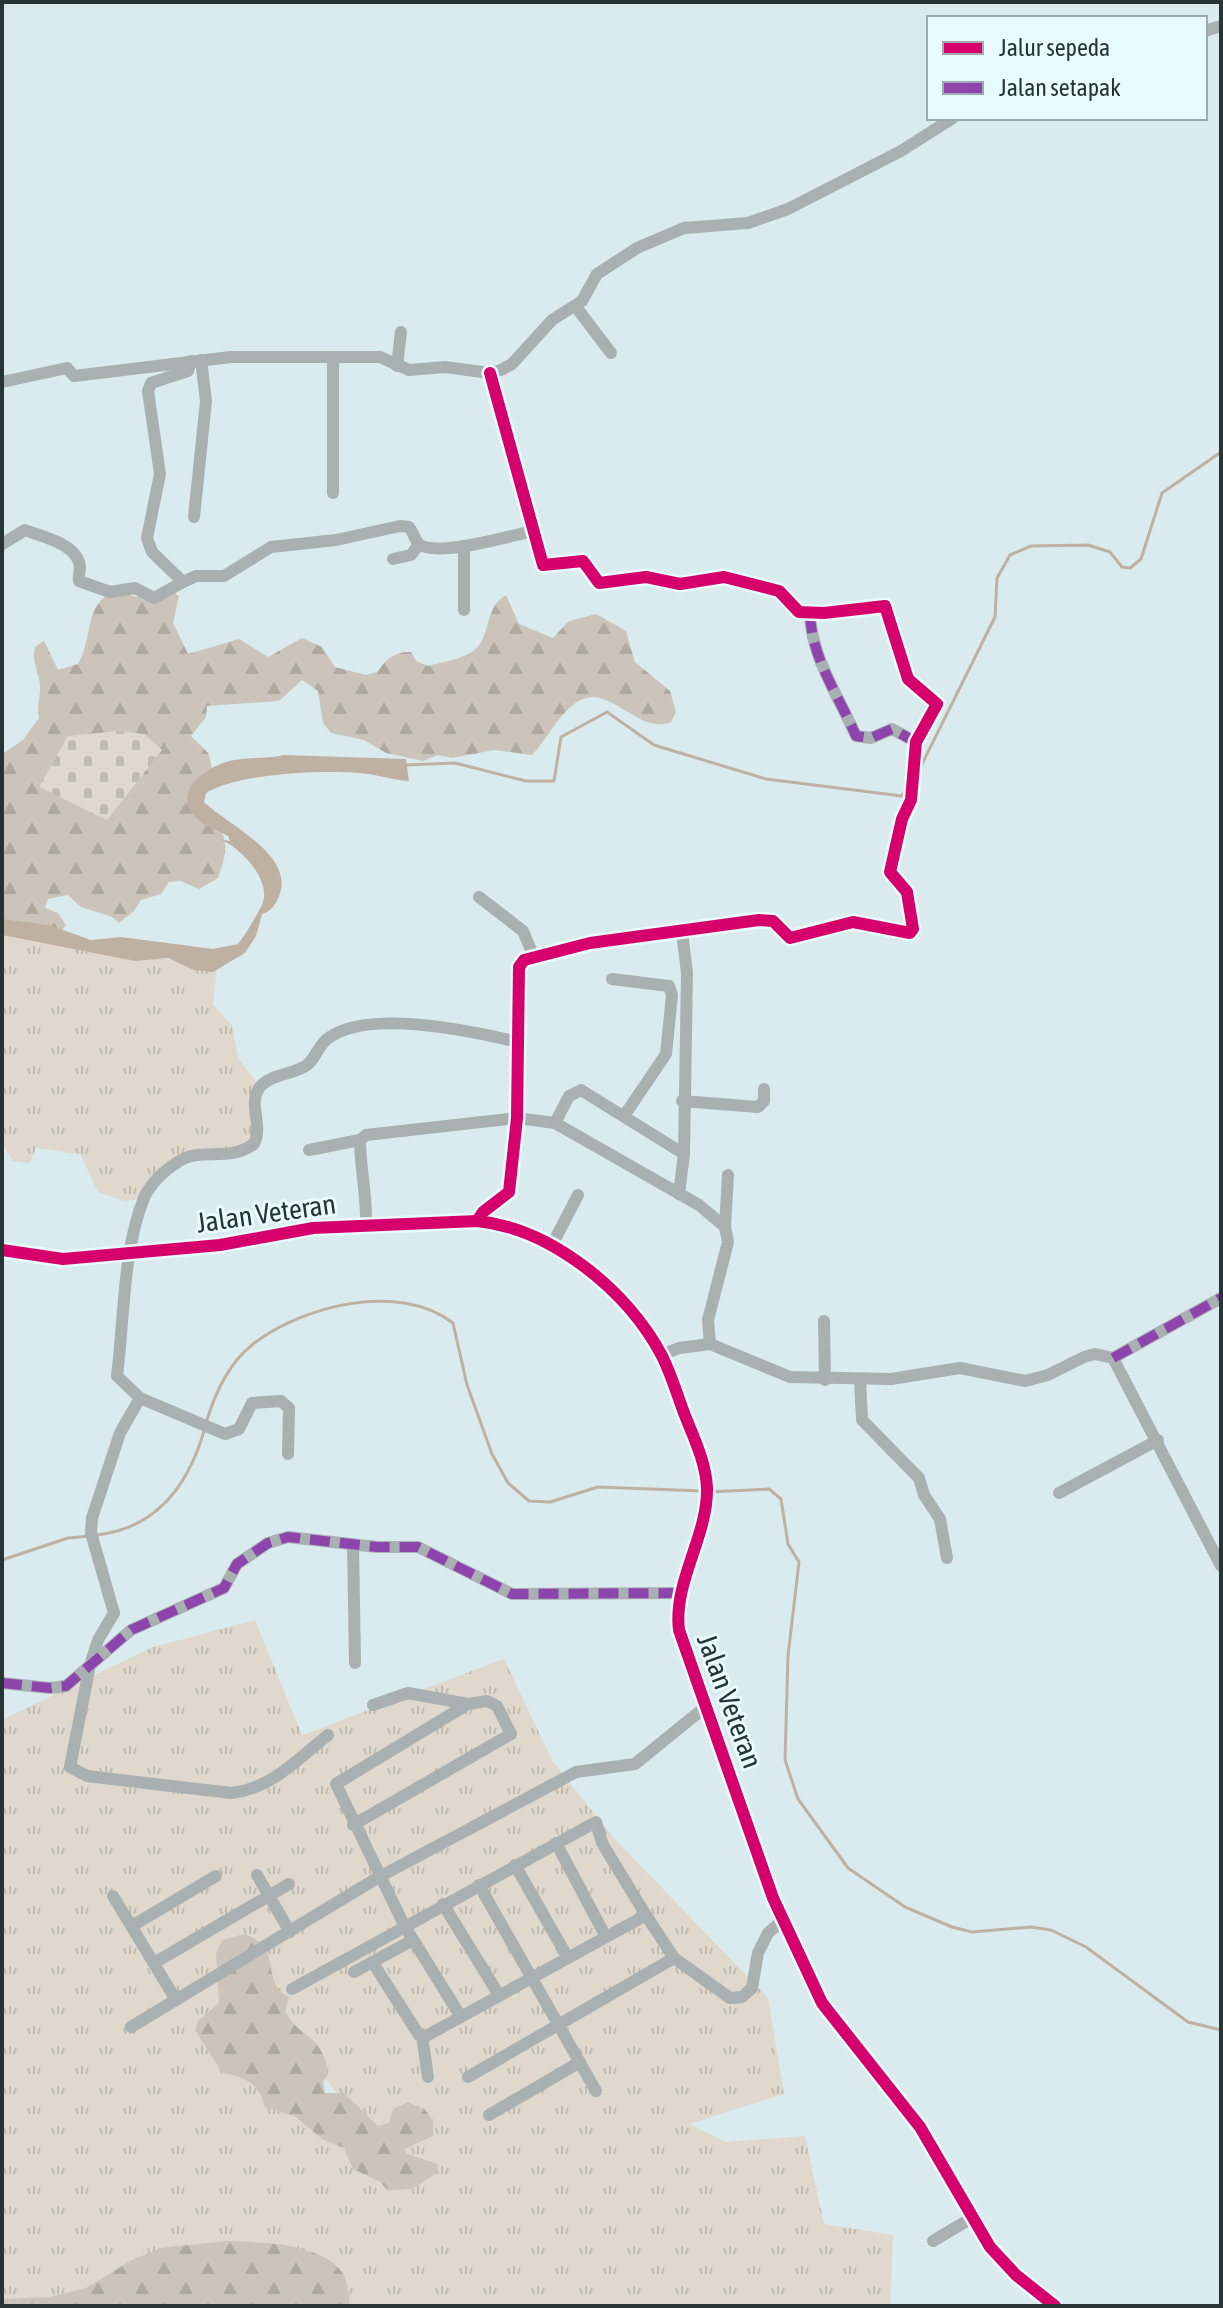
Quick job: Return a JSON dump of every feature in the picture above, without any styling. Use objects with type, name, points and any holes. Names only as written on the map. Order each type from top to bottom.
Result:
[{"type":"street","points":[[2,382],[67,368],[74,376],[196,361],[333,357],[380,357],[409,370],[445,367],[490,373],[512,364],[552,320],[576,307],[597,274],[637,248],[684,228],[739,225],[788,209],[901,151],[950,120]]},
{"type":"street","points":[[576,307],[611,353]]},
{"type":"street","points":[[397,366],[401,332]]},
{"type":"street","points":[[333,357],[333,493]]},
{"type":"street","points":[[194,517],[205,415],[196,361]]},
{"type":"street","points":[[183,582],[152,552],[147,538],[160,474],[148,391],[151,383],[188,371],[196,361]]},
{"type":"street","points":[[477,1221],[483,1212],[509,1192],[517,1118],[519,967],[533,955],[769,920],[790,938],[853,922],[910,933],[913,929],[908,919],[907,892],[890,872],[902,819],[911,800],[916,742],[937,704],[908,679],[885,606],[810,613],[794,609],[779,591],[724,577],[680,584],[646,577],[599,583],[583,561],[543,565],[490,373]]},
{"type":"street","points":[[2,544],[25,530],[61,544],[72,552],[79,564],[79,581],[110,592],[129,587],[154,598],[196,576],[224,576],[279,545],[336,540],[404,525],[412,530],[419,544]]},
{"type":"street","points":[[393,559],[406,558],[419,544],[464,546],[534,531]]},
{"type":"street","points":[[464,546],[464,610]]},
{"type":"street","points":[[810,613],[812,639],[832,692],[856,736],[873,738],[892,729],[916,742]]},
{"type":"street","points":[[479,897],[523,931],[533,955]]},
{"type":"street","points":[[679,1194],[684,1154],[682,1101],[687,973],[682,932]]},
{"type":"street","points":[[612,979],[664,984],[669,986],[672,995],[666,1054],[624,1116]]},
{"type":"street","points":[[288,1454],[289,1408],[281,1401],[252,1403],[239,1429],[225,1434],[140,1398],[117,1376],[131,1252],[144,1199],[158,1178],[186,1157],[234,1155],[254,1144],[258,1131],[255,1093],[261,1085],[305,1067],[331,1035],[352,1026],[381,1024],[472,1031],[518,1042]]},
{"type":"street","points":[[682,1101],[754,1107],[764,1101],[764,1089]]},
{"type":"street","points":[[555,1123],[569,1096],[581,1090],[684,1154]]},
{"type":"street","points":[[309,1150],[360,1140],[374,1133],[517,1118],[555,1123],[679,1194],[725,1227]]},
{"type":"street","points":[[360,1140],[367,1199],[366,1224]]},
{"type":"street","points":[[710,1344],[708,1320],[728,1242],[725,1227],[728,1175]]},
{"type":"street","points":[[551,1247],[578,1195]]},
{"type":"street","name":"Jalan Veteran","points":[[2,1250],[63,1259],[220,1245],[313,1228],[477,1221],[514,1228],[551,1247],[625,1303],[661,1355],[701,1459],[707,1489],[677,1617],[679,1630],[704,1708],[785,1925],[829,2014],[920,2127],[970,2219],[1016,2275],[1055,2306]]},
{"type":"street","points":[[661,1355],[679,1348],[710,1344],[772,1372],[825,1380],[891,1379],[960,1368],[1025,1381],[1048,1375],[1095,1354],[1113,1358],[1221,1298]]},
{"type":"street","points":[[824,1321],[825,1380]]},
{"type":"street","points":[[1113,1358],[1221,1566]]},
{"type":"street","points":[[860,1379],[862,1420],[919,1478],[924,1495],[940,1519],[947,1558]]},
{"type":"street","points":[[140,1398],[120,1433],[92,1518],[91,1533],[114,1613],[98,1640],[90,1665],[70,1767],[87,1776],[231,1793],[264,1786],[328,1735]]},
{"type":"street","points":[[1059,1493],[1158,1440]]},
{"type":"street","points":[[2,1683],[62,1688],[131,1630],[224,1588],[237,1564],[278,1538],[428,1550],[512,1594],[682,1593]]},
{"type":"street","points":[[353,1544],[355,1663]]},
{"type":"street","points":[[353,1825],[508,1738],[510,1730],[497,1706],[487,1701],[468,1704],[408,1693],[373,1705]]},
{"type":"street","points":[[461,2017],[404,1925],[336,1790],[338,1780],[468,1704]]},
{"type":"street","points":[[131,2027],[379,1877],[582,1769],[635,1764],[704,1708]]},
{"type":"street","points":[[292,1989],[596,1822],[602,1843],[674,1958],[721,1993],[734,1998],[752,1988],[758,1953],[765,1941],[785,1925]]},
{"type":"street","points":[[556,1843],[606,1937]]},
{"type":"street","points":[[515,1865],[568,1958]]},
{"type":"street","points":[[257,1875],[290,1932]]},
{"type":"street","points":[[132,1926],[216,1876]]},
{"type":"street","points":[[154,1963],[289,1884]]},
{"type":"street","points":[[479,1885],[596,2091]]},
{"type":"street","points":[[113,1896],[176,2000]]},
{"type":"street","points":[[443,1904],[499,1995]]},
{"type":"street","points":[[422,2036],[639,1919],[644,1912]]},
{"type":"street","points":[[354,1972],[413,1940]]},
{"type":"street","points":[[468,2077],[674,1958]]},
{"type":"street","points":[[373,1963],[422,2036],[428,2077]]},
{"type":"street","points":[[489,2115],[580,2062]]},
{"type":"street","points":[[933,2241],[970,2219]]},
{"type":"green space","points":[[115,590],[136,597],[170,590],[179,596],[173,623],[188,654],[239,639],[268,657],[302,638],[322,647],[335,667],[366,675],[377,672],[387,660],[400,653],[411,652],[416,661],[428,666],[470,653],[480,644],[495,605],[506,595],[519,624],[553,638],[569,621],[596,614],[626,631],[635,662],[670,691],[676,712],[671,722],[647,722],[612,703],[589,697],[564,713],[532,755],[494,750],[452,758],[438,755],[423,761],[386,753],[364,740],[331,733],[323,723],[318,691],[302,680],[279,701],[207,706],[206,717],[191,736],[209,754],[212,770],[192,796],[217,824],[225,841],[218,878],[199,889],[181,881],[169,882],[161,894],[141,900],[134,911],[119,923],[112,917],[81,907],[68,895],[48,899],[45,908],[58,913],[66,925],[61,932],[43,924],[2,924],[2,754],[23,740],[39,718],[40,685],[35,647],[44,641],[58,670],[78,664],[93,613],[105,596]]},
{"type":"green space","points":[[118,731],[144,734],[162,750],[107,820],[39,787],[68,736]]},
{"type":"green space","points":[[2,934],[217,967],[213,1005],[232,1025],[238,1058],[257,1083],[259,1130],[245,1149],[186,1155],[135,1200],[124,1201],[98,1192],[80,1154],[36,1148],[30,1163],[13,1161],[2,1144]]},
{"type":"green space","points":[[255,1620],[302,1735],[504,1659],[552,1760],[612,1836],[768,1998],[784,2094],[689,2124],[726,2142],[805,2136],[824,2224],[893,2235],[890,2306],[2,2306],[2,1720],[150,1648]],"holes":[[[272,2015],[357,2117],[229,2033]]]},
{"type":"green space","points":[[244,1934],[265,1948],[275,1982],[289,1997],[285,2011],[321,2051],[328,2074],[323,2082],[325,2093],[344,2093],[378,2126],[389,2123],[393,2109],[408,2102],[425,2110],[433,2120],[433,2136],[404,2149],[407,2154],[438,2164],[437,2173],[412,2189],[388,2190],[379,2181],[353,2169],[344,2148],[322,2139],[296,2117],[265,2107],[255,2086],[222,2072],[195,2030],[198,2021],[219,2003],[216,1953],[222,1940]]},
{"type":"green space","points":[[227,2241],[290,2246],[322,2256],[335,2264],[344,2275],[350,2306],[2,2306],[2,2299],[49,2297],[86,2288],[132,2260],[161,2248]]},
{"type":"shaded area","points":[[284,755],[406,759],[409,781],[359,773],[302,773],[239,781],[206,793],[204,802],[269,854],[278,867],[282,881],[276,902],[262,914],[256,936],[245,953],[213,972],[194,970],[168,958],[135,961],[2,935],[2,919],[49,925],[91,940],[121,937],[213,949],[238,944],[262,905],[263,885],[244,856],[219,839],[230,841],[228,836],[204,824],[192,813],[188,794],[198,778],[216,766],[235,760]]},
{"type":"waterway","points":[[918,772],[995,617],[997,578],[1010,555],[1031,546],[1088,545],[1110,552],[1122,567],[1130,568],[1141,559],[1162,493],[1221,452]]},
{"type":"waterway","points":[[405,765],[455,763],[526,781],[554,781],[561,737],[607,712],[654,745],[766,779],[902,796],[907,788]]},
{"type":"waterway","points":[[206,1423],[218,1391],[236,1361],[272,1331],[296,1319],[351,1304],[379,1301],[406,1303],[431,1310],[453,1323],[467,1385],[492,1454],[508,1483],[529,1501],[550,1502],[598,1487],[702,1491]]},
{"type":"waterway","points":[[97,1535],[137,1524],[167,1501],[189,1469],[204,1431]]},
{"type":"waterway","points":[[709,1492],[769,1489],[781,1499],[788,1544],[799,1562],[788,1656],[785,1760],[798,1799],[848,1868],[905,1907],[952,1927],[972,1932],[1031,1927],[1051,1930],[1086,1947],[1188,2022],[1221,2030]]},
{"type":"waterway","points":[[2,1560],[68,1538],[90,1536]]},
{"type":"marked path","points":[[810,613],[815,646],[856,736],[871,738],[892,729],[916,742]]},
{"type":"marked path","points":[[1113,1358],[1221,1298]]},
{"type":"marked path","points":[[2,1683],[50,1688],[66,1686],[131,1630],[224,1588],[237,1564],[268,1543],[288,1537],[377,1547],[418,1547],[512,1594],[682,1593]]},
{"type":"cycle path","points":[[477,1221],[483,1212],[509,1192],[517,1118],[519,967],[524,960],[590,943],[759,920],[773,921],[790,938],[853,922],[910,933],[913,929],[907,892],[890,872],[902,819],[911,800],[916,742],[937,704],[908,679],[885,606],[824,613],[799,612],[779,591],[724,577],[680,584],[646,577],[599,583],[583,561],[543,565],[490,373]]},
{"type":"cycle path","points":[[2,1250],[63,1259],[220,1245],[313,1228],[477,1221],[505,1226],[559,1250],[584,1267],[629,1308],[662,1356],[702,1459],[707,1488],[706,1506],[681,1594],[679,1630],[773,1898],[822,2003],[920,2127],[990,2247],[1016,2275],[1055,2306]]}]
